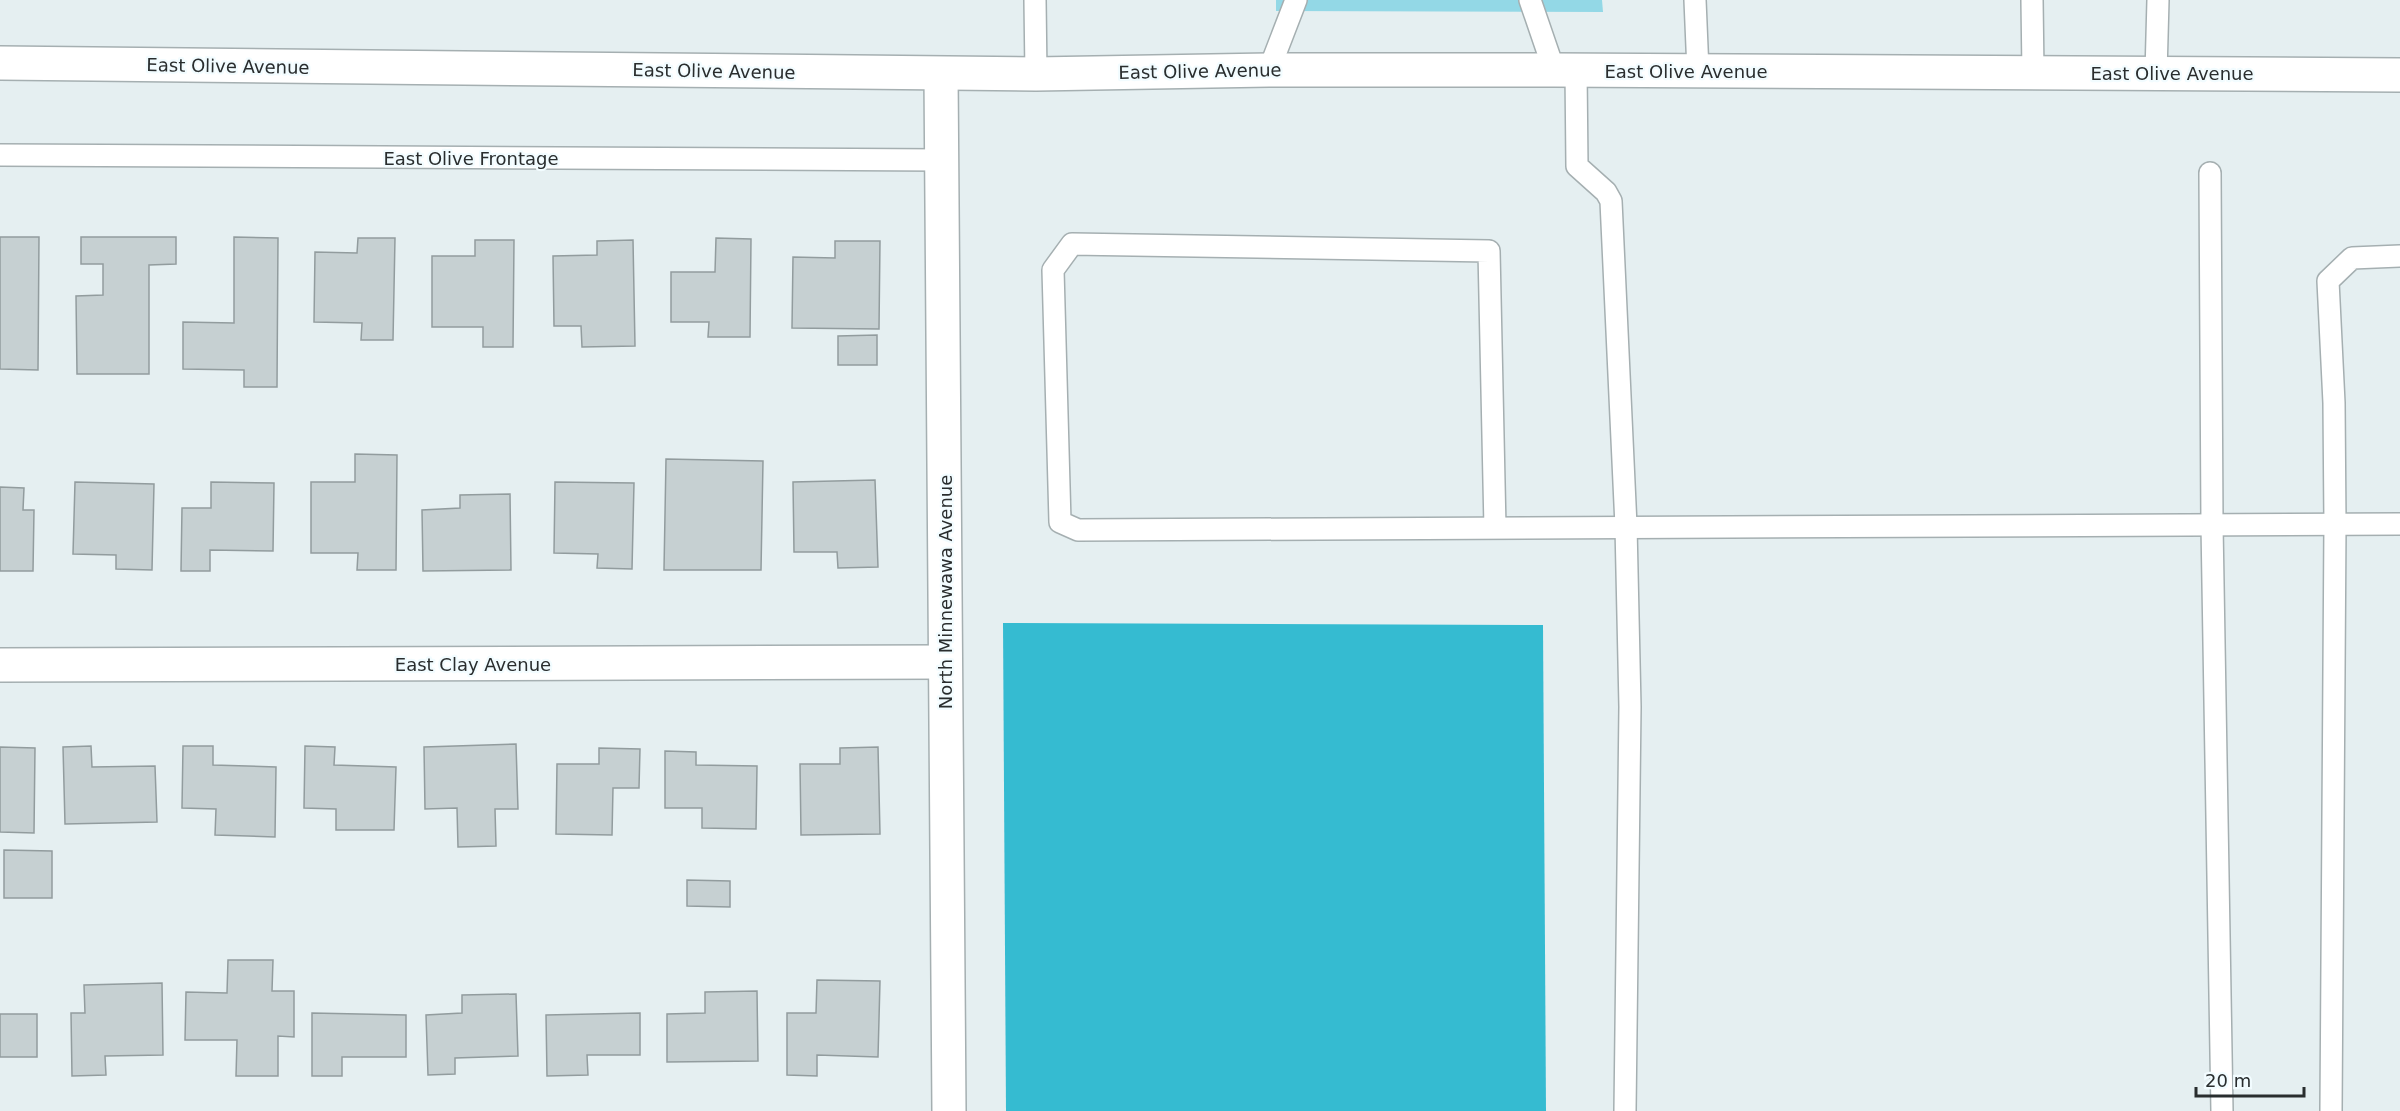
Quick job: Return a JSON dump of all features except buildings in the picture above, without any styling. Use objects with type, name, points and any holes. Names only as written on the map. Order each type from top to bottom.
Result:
[{"type":"main road","name":"East Olive Avenue","points":[[0,63],[941,74],[1269,70],[1565,70],[2400,75]]},
{"type":"main road","name":"North Minnewawa Avenue","points":[[941,74],[949,1111]]},
{"type":"main road","name":"East Clay Avenue","points":[[0,665],[945,662]]},
{"type":"lane","points":[[1035,0],[1036,74]]},
{"type":"lane","points":[[1269,70],[1296,0]]},
{"type":"lane","points":[[1530,0],[1565,70],[1576,140],[1577,166],[1606,192],[1611,201],[1626,526],[1630,707],[1625,1111]]},
{"type":"lane","points":[[1695,0],[1698,71]]},
{"type":"lane","points":[[2032,0],[2033,72]]},
{"type":"lane","points":[[2156,73],[2158,0]]},
{"type":"lane","name":"East Olive Frontage","points":[[0,155],[941,160]]},
{"type":"lane","points":[[2210,173],[2212,525],[2222,1111]]},
{"type":"lane","points":[[1495,528],[1489,251],[1072,244],[1053,270],[1060,522],[1078,530],[2400,524]]},
{"type":"lane","points":[[2331,1111],[2335,524],[2334,403],[2328,281],[2352,258],[2400,256]]},
{"type":"shaded area","points":[[1276,0],[1602,0],[1603,12],[1276,11]]},
{"type":"shaded area","points":[[1003,623],[1543,625],[1546,1111],[1006,1111]]}]
